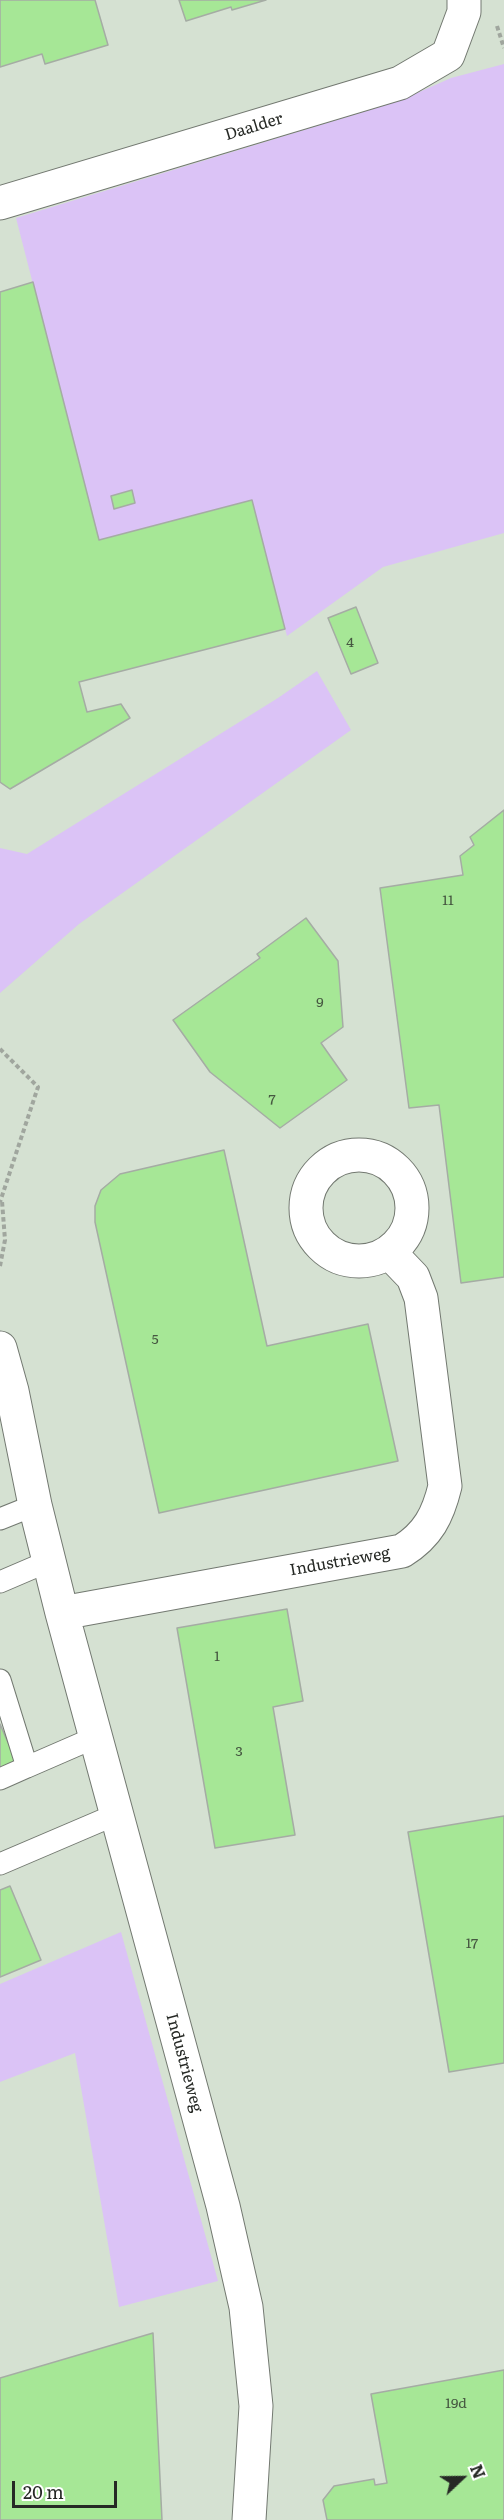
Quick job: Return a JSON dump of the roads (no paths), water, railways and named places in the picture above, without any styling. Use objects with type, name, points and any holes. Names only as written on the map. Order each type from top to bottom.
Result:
[{"type":"street","name":"Daalder","points":[[0,203],[400,83],[448,55],[464,12],[464,0]]},
{"type":"street","name":"Industrieweg","points":[[62,1613],[402,1551],[416,1542],[439,1513],[445,1486],[421,1298],[413,1277],[389,1252]]},
{"type":"street","name":"Industrieweg","points":[[0,1348],[12,1390],[35,1504],[62,1613],[223,2206],[246,2307],[256,2406],[249,2520]]},
{"type":"lane","points":[[0,1519],[35,1504]]},
{"type":"lane","points":[[0,1582],[49,1561]]},
{"type":"lane","points":[[0,1680],[27,1767]]},
{"type":"lane","points":[[0,1779],[96,1737]]},
{"type":"lane","points":[[0,1864],[117,1814]]}]
